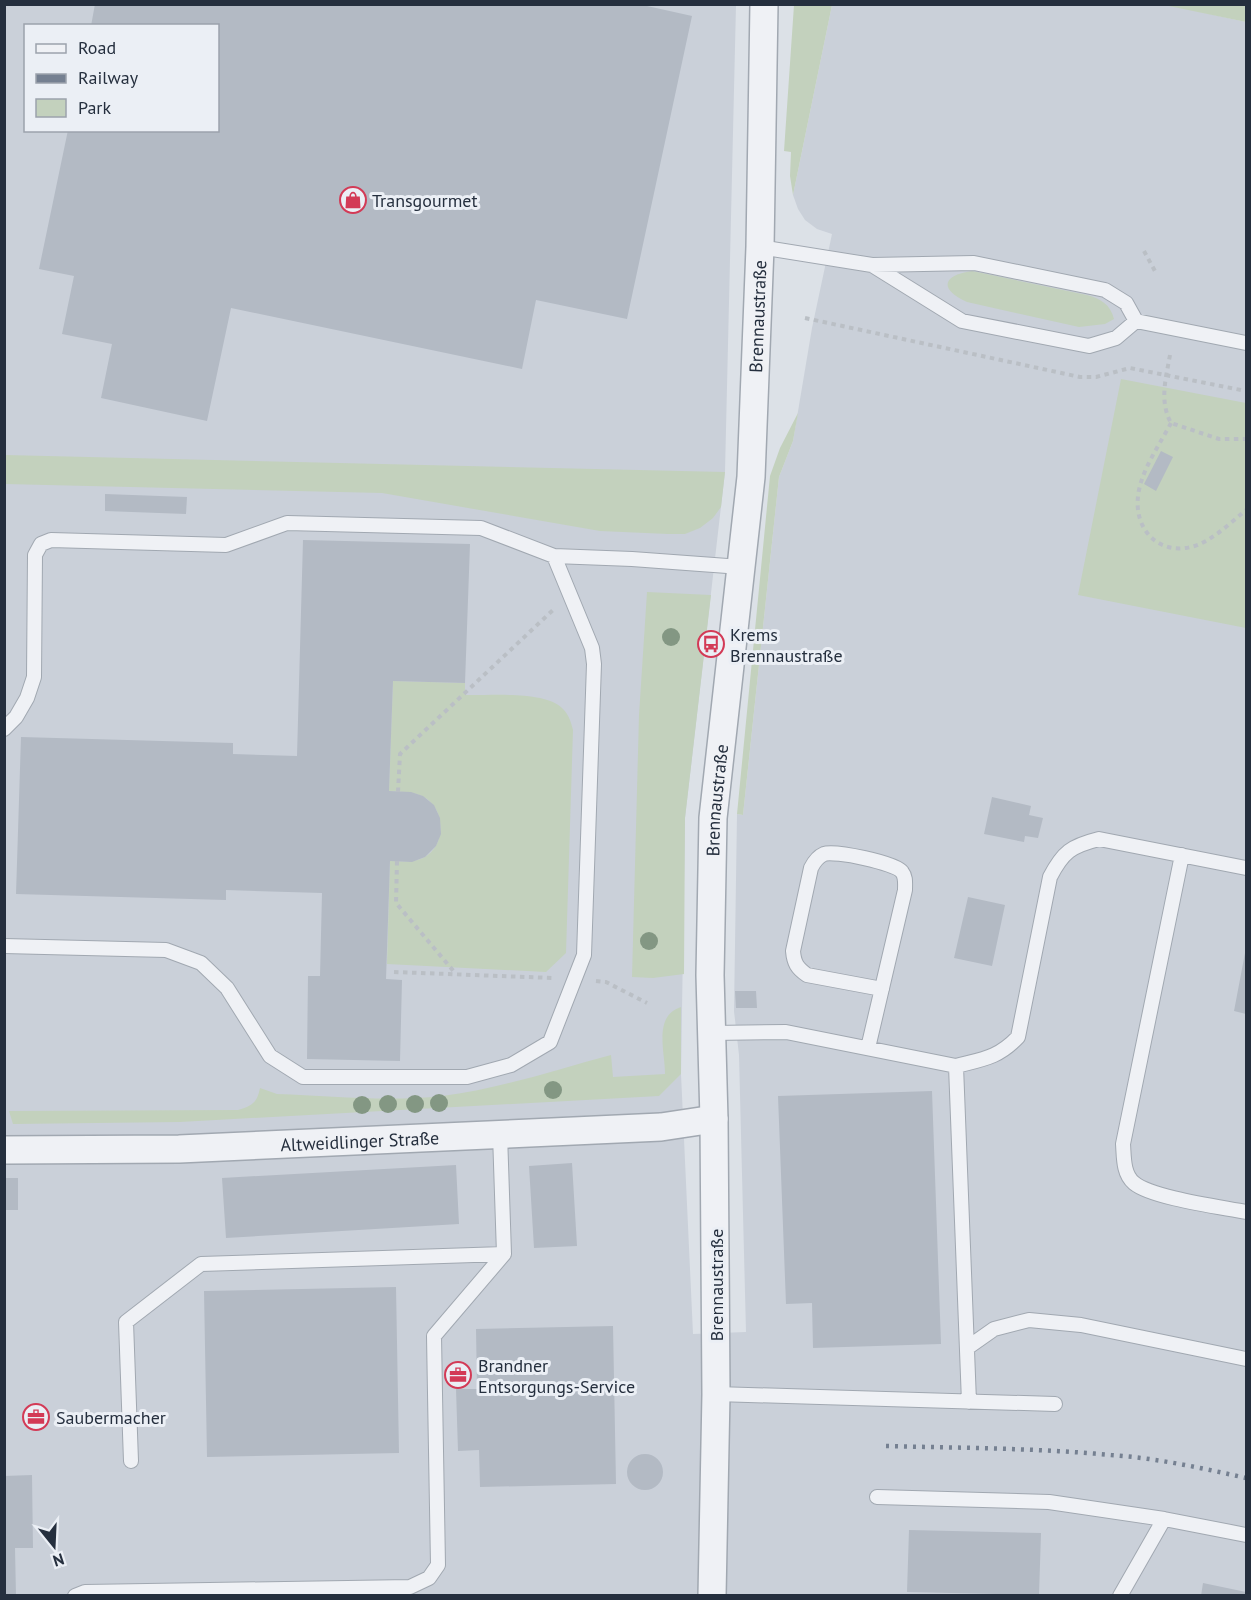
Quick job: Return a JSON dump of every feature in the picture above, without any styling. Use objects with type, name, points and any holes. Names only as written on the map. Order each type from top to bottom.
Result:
[{"type":"street","name":"Brennaustraße","points":[[712,1596],[716,1394],[714,1119],[710,975],[713,818],[751,477],[760,247],[764,4]]},
{"type":"street","name":"Altweidlinger Straße","points":[[4,1150],[179,1149],[661,1127],[714,1119]]},
{"type":"lane","points":[[760,247],[872,265],[974,263],[1105,290],[1126,303],[1136,321],[1246,343]]},
{"type":"lane","points":[[872,265],[962,321],[1089,346],[1116,338],[1136,321]]},
{"type":"lane","points":[[4,729],[16,717],[27,698],[34,677],[35,555],[41,544],[51,540],[226,545],[287,523],[481,528],[554,556],[741,567]]},
{"type":"lane","points":[[4,946],[166,950],[201,963],[227,988],[270,1056],[303,1077],[467,1077],[511,1065],[550,1042],[584,955],[594,664],[592,648],[554,556]]},
{"type":"lane","points":[[712,1033],[786,1032],[956,1066],[990,1057],[1005,1051],[1017,1037],[1050,877],[1060,857],[1077,844],[1099,839],[1246,868]]},
{"type":"lane","points":[[868,1048],[882,989],[905,890],[906,879],[901,870],[892,865],[825,853],[816,859],[811,868],[792,951],[794,961],[798,969],[807,975],[882,989]]},
{"type":"lane","points":[[1182,855],[1123,1144],[1124,1165],[1132,1182],[1150,1192],[1246,1212]]},
{"type":"lane","points":[[956,1066],[969,1402]]},
{"type":"lane","points":[[75,1596],[85,1592],[410,1587],[429,1578],[438,1565],[434,1336],[504,1254],[500,1134]]},
{"type":"lane","points":[[131,1461],[126,1322],[201,1264],[504,1254]]},
{"type":"lane","points":[[967,1348],[994,1329],[1029,1320],[1081,1325],[1246,1359]]},
{"type":"lane","points":[[716,1394],[1055,1404]]},
{"type":"lane","points":[[877,1497],[1049,1502],[1164,1519],[1246,1535]]},
{"type":"lane","points":[[1120,1596],[1164,1519]]},
{"type":"path","points":[[1144,251],[1156,273]]},
{"type":"path","points":[[805,318],[814,320]]},
{"type":"path","points":[[1170,355],[1164,399],[1166,413],[1171,423],[1219,439],[1246,439]]},
{"type":"path","points":[[1171,423],[1143,476],[1138,491],[1139,519],[1147,533],[1157,543],[1167,548],[1195,545],[1206,541],[1246,510]]},
{"type":"path","points":[[398,792],[400,754],[570,594]]},
{"type":"path","points":[[397,861],[396,903],[456,975]]},
{"type":"path","points":[[394,972],[606,982],[647,1003]]},
{"type":"shaded area","points":[[1164,4],[1246,22],[1246,1595],[5,1596],[5,5],[736,5],[725,472],[685,818],[681,1074],[693,1334],[746,1332],[739,1055],[734,1011],[737,814],[743,815],[779,477],[793,441],[812,328],[832,234],[817,229],[805,220],[793,195],[832,5]]},
{"type":"green space","points":[[794,5],[832,5],[793,195],[790,176],[791,152],[784,151]]},
{"type":"green space","points":[[1164,5],[1246,5],[1246,22]]},
{"type":"green space","points":[[972,271],[1087,295],[1101,300],[1114,319],[1105,324],[1079,327],[967,302],[951,292],[948,283],[955,276]]},
{"type":"green space","points":[[1121,379],[1246,403],[1246,628],[1078,595]]},
{"type":"green space","points":[[798,413],[793,441],[779,477],[743,815],[737,814],[770,476],[780,448]]},
{"type":"green space","points":[[5,455],[725,472],[721,507],[713,518],[700,528],[685,534],[668,534],[600,531],[382,493],[5,484]]},
{"type":"green space","points":[[647,592],[711,595],[685,818],[684,974],[653,978],[632,977],[639,715]]},
{"type":"green space","points":[[393,681],[465,683],[465,695],[531,696],[555,703],[568,716],[573,730],[566,953],[546,972],[387,964],[390,861],[411,861],[423,858],[431,852],[440,836],[439,817],[430,801],[414,793],[389,791]]},
{"type":"green space","points":[[681,1007],[681,1074],[659,1096],[180,1122],[13,1124],[9,1111],[238,1110],[253,1103],[260,1088],[277,1094],[380,1099],[422,1098],[463,1093],[506,1084],[611,1055],[613,1077],[665,1074],[662,1035],[664,1026],[672,1012]]},
{"type":"building","name":"Transgourmet","points":[[95,4],[638,4],[692,16],[627,319],[536,300],[522,369],[231,308],[207,421],[101,398],[112,344],[62,334],[74,276],[39,269],[68,132],[219,132],[219,24],[91,24]]},
{"type":"building","points":[[1161,451],[1173,457],[1156,491],[1144,484]]},
{"type":"building","points":[[105,494],[187,497],[186,514],[105,511]]},
{"type":"building","points":[[303,540],[470,544],[465,683],[393,681],[389,791],[411,792],[423,796],[434,805],[440,818],[441,834],[436,846],[425,857],[412,862],[390,861],[386,979],[402,980],[400,1061],[307,1059],[308,976],[320,976],[322,893],[226,890],[226,900],[16,894],[21,737],[233,743],[233,754],[297,756]]},
{"type":"building","points":[[992,797],[1031,806],[1029,815],[1043,818],[1038,838],[1025,836],[1024,842],[984,834]]},
{"type":"building","points":[[968,897],[1005,905],[992,966],[954,958]]},
{"type":"building","points":[[1246,953],[1246,1014],[1234,1011]]},
{"type":"building","points":[[735,991],[756,991],[757,1008],[736,1008]]},
{"type":"building","points":[[932,1091],[941,1344],[813,1348],[812,1303],[786,1304],[778,1096]]},
{"type":"building","points":[[572,1163],[577,1246],[534,1248],[529,1166]]},
{"type":"building","points":[[456,1165],[459,1224],[226,1238],[222,1178]]},
{"type":"building","points":[[4,1178],[18,1178],[18,1210],[4,1210]]},
{"type":"building","points":[[396,1287],[399,1453],[207,1457],[204,1291]]},
{"type":"building","points":[[613,1326],[616,1484],[480,1487],[479,1450],[458,1451],[456,1389],[477,1389],[476,1329]]},
{"type":"building","points":[[645,1454],[658,1459],[663,1472],[658,1485],[645,1490],[632,1485],[627,1472],[632,1459]]},
{"type":"building","points":[[32,1475],[33,1548],[15,1548],[16,1596],[4,1596],[4,1476]]},
{"type":"building","points":[[909,1530],[1041,1533],[1039,1595],[907,1592]]},
{"type":"building","points":[[1203,1583],[1246,1592],[1246,1596],[1201,1596]]},
{"type":"railway","points":[[886,1446],[1027,1450],[1128,1456],[1246,1478]]},
{"type":"place","name":"Transgourmet","points":[[353,200]]},
{"type":"place","name":"Krems Brennaustraße","points":[[711,644]]},
{"type":"place","name":"Brandner Entsorgungs-Service","points":[[458,1375]]},
{"type":"place","name":"Saubermacher","points":[[36,1417]]}]
